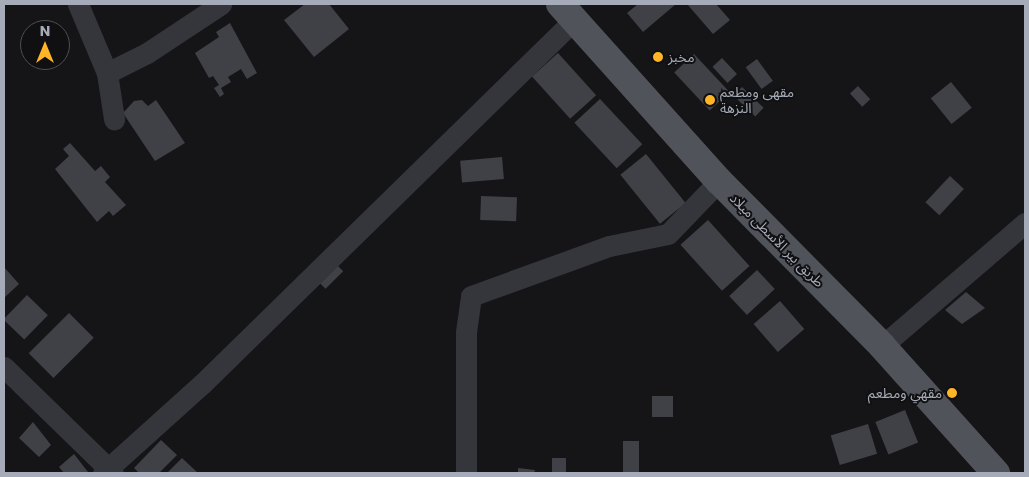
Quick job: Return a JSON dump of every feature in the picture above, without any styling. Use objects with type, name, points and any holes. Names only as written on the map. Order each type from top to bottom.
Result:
[{"type":"main road","name":"طريق بير الأسطى ميلاد","points":[[568,11],[719,181],[882,346],[996,473]]},
{"type":"street","points":[[78,4],[108,73],[114,119]]},
{"type":"street","points":[[108,73],[147,53],[221,4]]},
{"type":"street","points":[[4,368],[108,472],[202,384],[568,11]]},
{"type":"street","points":[[466,473],[466,332],[471,296],[608,246],[668,234],[719,181]]},
{"type":"street","points":[[882,346],[1025,222]]},
{"type":"building","points":[[305,4],[329,4],[349,29],[314,57],[284,20]]},
{"type":"building","points":[[638,4],[676,4],[643,32],[627,13]]},
{"type":"building","points":[[687,4],[716,4],[730,20],[713,34]]},
{"type":"building","points":[[230,23],[257,73],[247,79],[241,69],[228,77],[231,82],[221,88],[224,94],[220,97],[214,88],[219,85],[213,76],[209,78],[195,53],[219,37],[216,32]]},
{"type":"building","points":[[558,53],[596,95],[570,119],[532,76]]},
{"type":"building","points":[[694,54],[729,92],[710,110],[674,72]]},
{"type":"building","points":[[722,58],[737,74],[727,83],[712,67]]},
{"type":"building","points":[[757,59],[773,81],[762,89],[746,67]]},
{"type":"building","points":[[951,82],[972,108],[952,124],[931,98]]},
{"type":"building","points":[[858,86],[870,99],[862,107],[850,94]]},
{"type":"building","points":[[742,87],[764,108],[755,116],[734,96]]},
{"type":"building","points":[[600,99],[642,144],[617,168],[574,123]]},
{"type":"building","points":[[142,100],[148,106],[156,100],[185,143],[155,161],[123,113],[134,101]]},
{"type":"building","points":[[70,143],[95,171],[101,166],[110,177],[105,182],[126,205],[113,216],[109,211],[97,222],[55,169],[69,156],[63,149]]},
{"type":"building","points":[[646,154],[686,203],[660,224],[620,175]]},
{"type":"building","points":[[502,157],[504,179],[462,183],[460,161]]},
{"type":"building","points":[[950,176],[964,189],[939,215],[925,202]]},
{"type":"building","points":[[481,196],[517,197],[516,221],[480,220]]},
{"type":"building","points":[[708,220],[749,266],[722,291],[681,245]]},
{"type":"building","points":[[334,262],[343,271],[326,289],[316,280]]},
{"type":"building","points":[[4,267],[19,284],[4,298]]},
{"type":"building","points":[[757,270],[775,289],[747,315],[729,296]]},
{"type":"building","points":[[966,292],[985,308],[962,324],[945,310]]},
{"type":"building","points":[[27,295],[48,315],[24,340],[4,319]]},
{"type":"building","points":[[780,301],[804,329],[778,352],[754,324]]},
{"type":"building","points":[[69,313],[94,338],[53,378],[29,353]]},
{"type":"building","points":[[652,396],[673,396],[673,417],[652,417]]},
{"type":"building","points":[[905,410],[918,442],[888,454],[875,422]]},
{"type":"building","points":[[33,422],[51,445],[39,457],[19,438]]},
{"type":"building","points":[[868,424],[877,454],[840,465],[831,435]]},
{"type":"building","points":[[161,440],[177,455],[159,473],[139,473],[134,468]]},
{"type":"building","points":[[623,441],[639,441],[639,473],[623,473]]},
{"type":"building","points":[[74,454],[87,473],[64,473],[59,467]]},
{"type":"building","points":[[182,458],[198,473],[167,473]]},
{"type":"building","points":[[552,458],[566,458],[566,473],[552,473]]},
{"type":"building","points":[[518,468],[535,470],[534,473],[518,473]]},
{"type":"place","name":"مخبز","points":[[658,57]]},
{"type":"place","name":"مقهى ومطعم النزهة","points":[[710,100]]},
{"type":"place","name":"مقهي ومطعم","points":[[952,393]]}]
